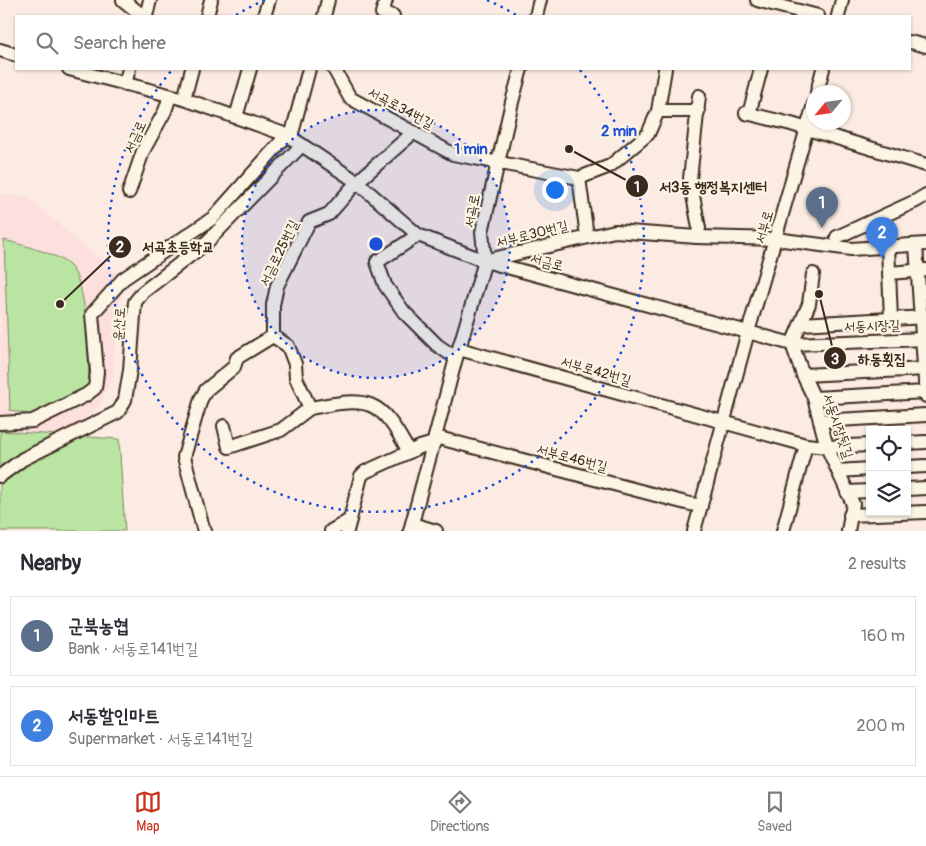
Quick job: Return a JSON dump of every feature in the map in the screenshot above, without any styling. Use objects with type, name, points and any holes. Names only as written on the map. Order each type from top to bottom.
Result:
[{"type":"street","points":[[122,0],[143,15]]},
{"type":"street","points":[[144,15],[150,0]]},
{"type":"street","points":[[207,15],[211,0]]},
{"type":"street","points":[[264,15],[269,0]]},
{"type":"street","points":[[324,15],[328,0]]},
{"type":"street","points":[[385,15],[386,0]]},
{"type":"street","points":[[536,15],[540,0]]},
{"type":"street","points":[[757,0],[778,11],[810,15]]},
{"type":"street","points":[[838,15],[842,0]]},
{"type":"street","points":[[911,42],[926,46]]},
{"type":"street","points":[[0,50],[15,55]]},
{"type":"street","name":"서금로","points":[[73,70],[184,100],[293,139],[357,182],[418,235],[485,261],[748,332]]},
{"type":"street","points":[[125,84],[129,70]]},
{"type":"street","points":[[184,100],[192,70]]},
{"type":"street","points":[[236,118],[250,70]]},
{"type":"street","points":[[0,423],[34,421],[86,395],[95,388],[97,372],[92,314],[123,279],[213,218],[293,139],[310,70]]},
{"type":"street","name":"서곡로34번길","points":[[335,70],[350,98],[453,154],[579,178]]},
{"type":"street","name":"서곡로","points":[[411,528],[485,261],[482,232],[521,70]]},
{"type":"street","points":[[579,178],[610,166],[648,134],[658,111],[665,70]]},
{"type":"street","points":[[762,70],[747,113],[806,129]]},
{"type":"street","points":[[819,85],[823,70]]},
{"type":"street","name":"서금로","points":[[129,192],[143,151],[170,96]]},
{"type":"street","points":[[697,237],[699,228],[690,178],[699,96]]},
{"type":"street","points":[[658,111],[698,112]]},
{"type":"street","name":"서부로","points":[[694,531],[806,129]]},
{"type":"street","points":[[809,130],[926,165]]},
{"type":"street","points":[[357,182],[414,132]]},
{"type":"street","name":"윤산로","points":[[0,476],[23,459],[118,412],[124,400],[130,370],[135,302],[143,292],[205,244],[293,139]]},
{"type":"street","name":"서부로30번길","points":[[579,178],[587,236]]},
{"type":"street","name":"서금로25번길","points":[[273,336],[273,305],[277,286],[309,222],[329,214],[357,182]]},
{"type":"street","points":[[837,237],[926,195]]},
{"type":"street","name":"서부로30번길","points":[[485,261],[615,231],[697,237],[776,239],[851,249],[921,245]]},
{"type":"street","points":[[418,235],[377,262],[385,286],[404,312],[437,345],[458,354]]},
{"type":"street","points":[[921,245],[926,396]]},
{"type":"street","name":"서동시장길","points":[[888,247],[891,319]]},
{"type":"street","points":[[889,273],[922,271]]},
{"type":"street","points":[[748,332],[792,344],[809,304],[814,274]]},
{"type":"street","name":"서동시장길","points":[[801,324],[924,317]]},
{"type":"street","points":[[205,531],[202,528],[184,457],[201,399],[206,390],[234,367],[237,358],[273,336],[288,346],[295,364],[296,378],[310,408]]},
{"type":"street","name":"서동시장길","points":[[792,344],[924,339]]},
{"type":"street","name":"서동시장뒷길","points":[[792,344],[803,375],[814,398],[827,447],[852,504],[848,531]]},
{"type":"street","name":"서부로42번길","points":[[458,354],[725,422]]},
{"type":"street","points":[[803,375],[925,369]]},
{"type":"street","points":[[814,398],[926,392]]},
{"type":"street","points":[[224,426],[229,447],[281,430],[310,408],[348,401],[373,404],[392,421],[409,452]]},
{"type":"street","points":[[820,422],[926,415]]},
{"type":"street","points":[[725,422],[806,445],[827,447],[866,445]]},
{"type":"street","points":[[331,531],[348,525],[361,476],[365,472],[435,440]]},
{"type":"street","name":"서부로46번길","points":[[435,440],[701,506]]},
{"type":"street","points":[[911,443],[926,442]]},
{"type":"street","points":[[783,531],[806,445]]},
{"type":"street","points":[[911,467],[926,466]]},
{"type":"street","points":[[838,471],[866,469]]},
{"type":"street","points":[[911,489],[926,488]]},
{"type":"street","points":[[847,492],[866,491]]},
{"type":"street","points":[[850,515],[926,512]]},
{"type":"street","points":[[411,528],[436,531]]},
{"type":"shaded area","points":[[10,194],[28,198],[123,279],[116,329],[113,376],[99,406],[64,435],[0,431],[0,195]]},
{"type":"green space","points":[[4,240],[47,253],[69,265],[76,274],[84,304],[88,341],[89,386],[66,401],[33,416],[10,410]]},
{"type":"green space","points":[[0,431],[119,439],[125,531],[0,531]]},
{"type":"place","name":"서3동 행정복지센터","points":[[569,149]]},
{"type":"place","name":"군북농협","points":[[822,228]]},
{"type":"place","name":"서동할인마트","points":[[882,258]]},
{"type":"place","name":"하동횟집","points":[[819,294]]},
{"type":"place","name":"서곡초등학교","points":[[60,304]]}]
